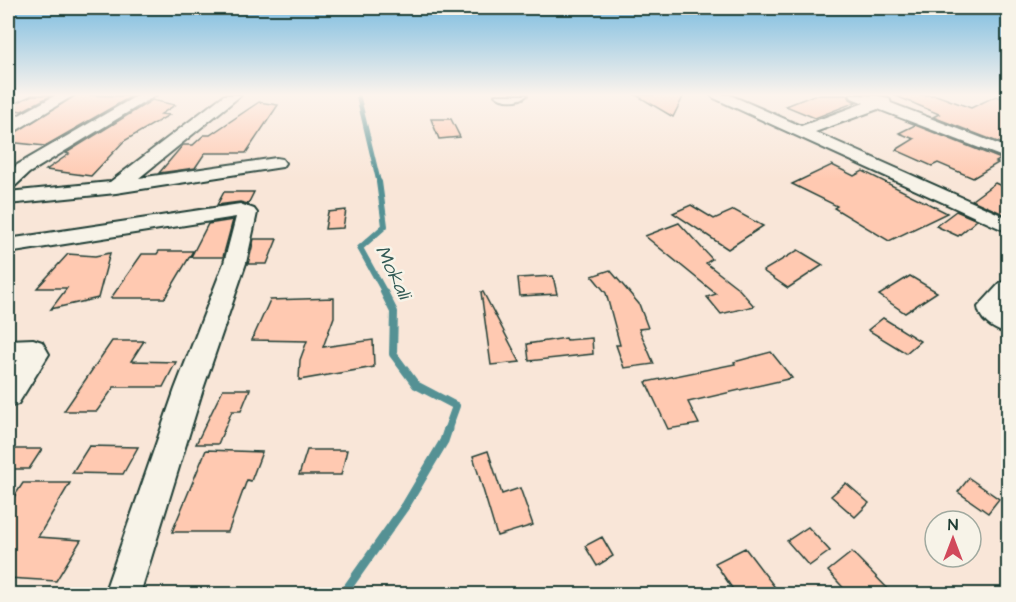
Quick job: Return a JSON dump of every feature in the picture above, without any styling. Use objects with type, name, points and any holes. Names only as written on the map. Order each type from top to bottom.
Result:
[{"type":"street","points":[[8,182],[23,170],[99,123]]},
{"type":"street","points":[[116,187],[196,123]]},
{"type":"street","points":[[784,123],[1008,226]]},
{"type":"street","points":[[802,131],[823,123]]},
{"type":"street","points":[[931,123],[1008,154]]},
{"type":"street","points":[[8,198],[116,187],[276,163]]},
{"type":"street","points":[[8,246],[240,210],[247,213],[235,263],[189,390],[122,594]]},
{"type":"street","points":[[1008,289],[990,307],[991,313],[1008,325]]},
{"type":"street","points":[[8,350],[27,347],[33,349],[36,354],[8,396]]},
{"type":"building","points":[[29,123],[85,123],[45,146],[8,142],[8,136]]},
{"type":"building","points":[[115,123],[155,123],[124,141],[91,176],[46,170],[69,154],[66,153]]},
{"type":"building","points":[[228,123],[266,123],[246,153],[205,153],[195,168],[159,173],[183,145],[193,145],[204,135],[210,135]]},
{"type":"building","points":[[433,123],[453,123],[460,137],[439,139]]},
{"type":"building","points":[[949,123],[1008,123],[1008,146]]},
{"type":"building","points":[[915,125],[1001,159],[973,178],[938,163],[932,166],[896,150],[914,139],[899,133]]},
{"type":"building","points":[[832,165],[854,176],[863,171],[947,213],[889,241],[834,208],[837,206],[792,184]]},
{"type":"building","points":[[995,183],[1008,189],[1008,216],[972,200]]},
{"type":"building","points":[[224,192],[254,192],[248,204],[240,202],[217,205]]},
{"type":"building","points":[[691,205],[714,219],[734,210],[763,226],[728,249],[673,213]]},
{"type":"building","points":[[346,210],[343,228],[325,229],[328,212]]},
{"type":"building","points":[[956,211],[977,220],[958,236],[936,226]]},
{"type":"building","points":[[233,220],[223,257],[191,257],[208,224]]},
{"type":"building","points":[[679,223],[712,259],[706,263],[738,288],[754,306],[721,314],[707,297],[716,294],[645,236]]},
{"type":"building","points":[[254,239],[277,239],[267,264],[248,264]]},
{"type":"building","points":[[798,250],[823,265],[788,288],[763,271]]},
{"type":"building","points":[[159,251],[193,251],[165,298],[111,298],[142,254],[157,254]]},
{"type":"building","points":[[110,253],[98,298],[51,309],[67,288],[37,288],[68,254],[95,256]]},
{"type":"building","points":[[610,270],[639,304],[648,328],[639,329],[654,364],[624,368],[616,345],[620,345],[606,293],[592,276]]},
{"type":"building","points":[[553,276],[557,294],[520,296],[518,278]]},
{"type":"building","points":[[910,276],[937,292],[905,313],[879,295]]},
{"type":"building","points":[[481,292],[483,292],[520,362],[491,365]]},
{"type":"building","points":[[334,298],[334,317],[323,347],[373,340],[374,367],[299,380],[300,360],[307,341],[252,340],[270,300]]},
{"type":"building","points":[[883,318],[920,341],[906,353],[868,330]]},
{"type":"building","points":[[566,338],[567,340],[592,338],[593,354],[529,361],[527,344]]},
{"type":"building","points":[[112,341],[144,341],[131,361],[176,362],[163,387],[114,387],[97,411],[64,411]]},
{"type":"building","points":[[771,352],[792,378],[688,402],[699,424],[668,429],[646,382],[735,364],[734,362]]},
{"type":"building","points":[[223,389],[250,389],[241,411],[232,411],[218,444],[196,444]]},
{"type":"building","points":[[89,446],[138,447],[123,474],[72,473]]},
{"type":"building","points":[[8,449],[42,449],[29,469],[8,469]]},
{"type":"building","points":[[206,450],[262,452],[251,481],[247,480],[228,532],[172,532]]},
{"type":"building","points":[[307,450],[347,450],[341,475],[299,475]]},
{"type":"building","points":[[488,451],[502,494],[520,488],[533,525],[497,536],[473,456]]},
{"type":"building","points":[[969,478],[999,499],[988,513],[958,492]]},
{"type":"building","points":[[23,483],[70,483],[38,537],[81,540],[56,581],[8,578],[8,506]]},
{"type":"building","points":[[846,483],[869,503],[855,517],[831,496]]},
{"type":"building","points":[[808,527],[830,551],[809,566],[787,541]]},
{"type":"building","points":[[602,537],[613,556],[597,566],[585,546]]},
{"type":"building","points":[[745,548],[780,594],[736,594],[715,563]]},
{"type":"building","points":[[852,552],[893,594],[849,594],[828,571]]},
{"type":"waterway","name":"Mokali","points":[[365,123],[379,183]]},
{"type":"waterway","name":"Mokali","points":[[379,182],[385,226],[360,248],[385,293]]},
{"type":"waterway","name":"Mokali","points":[[384,292],[394,312],[393,354],[416,385],[456,406],[447,431]]},
{"type":"waterway","name":"Mokali","points":[[343,594],[406,505],[444,441],[448,429]]}]
